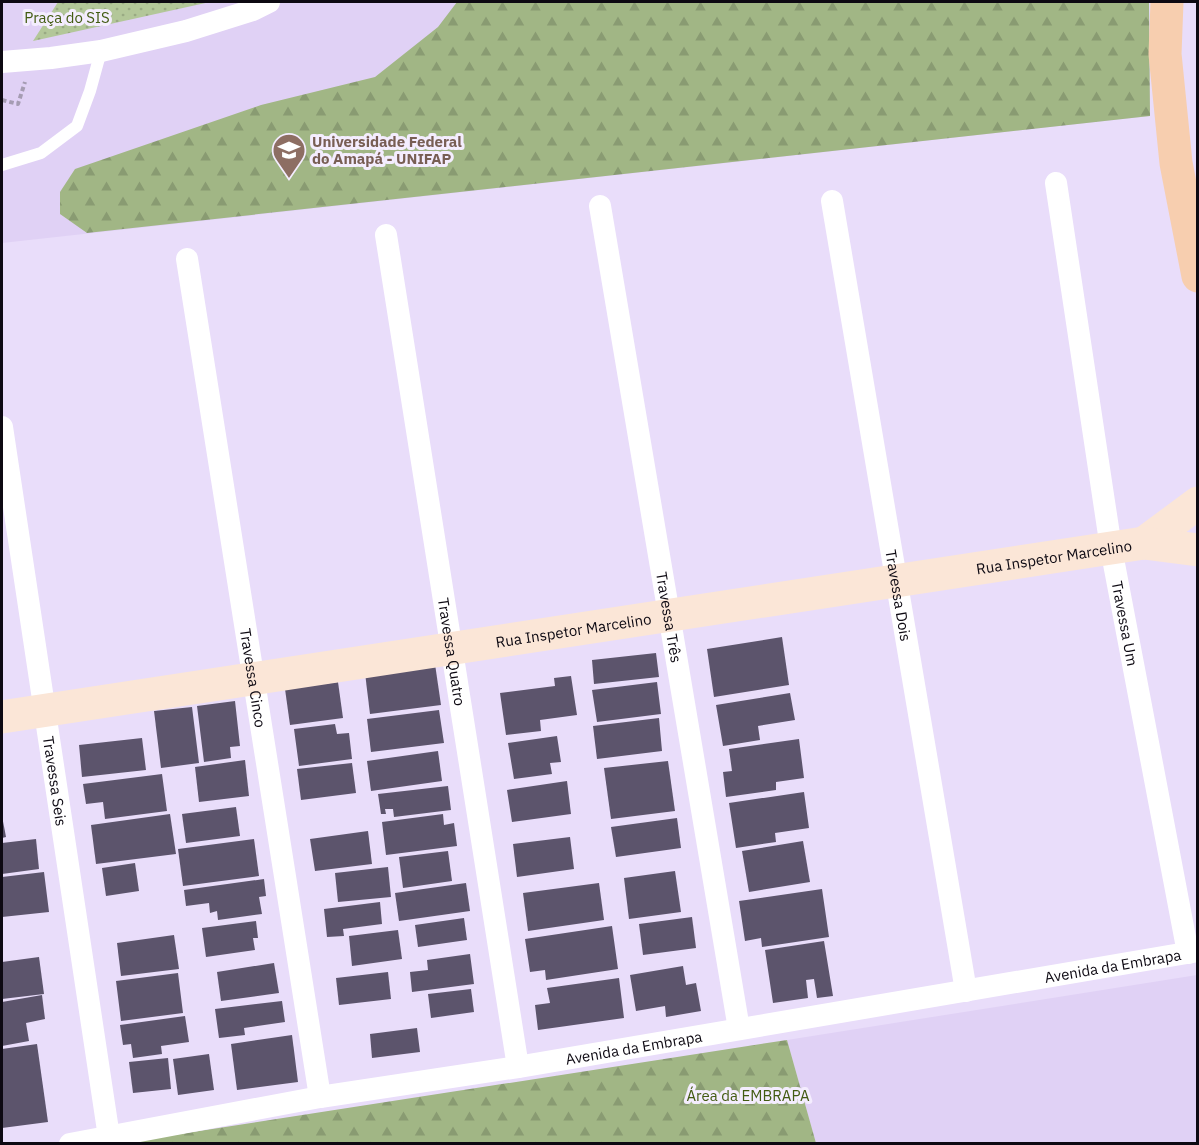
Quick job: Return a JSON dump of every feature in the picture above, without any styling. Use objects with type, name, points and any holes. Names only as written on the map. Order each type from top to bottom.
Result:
[{"type":"main road","points":[[1167,2],[1165,54],[1176,163],[1197,276]]},
{"type":"street","points":[[2,62],[101,51],[186,32],[253,10],[269,2]]},
{"type":"street","name":"Travessa Um","points":[[1056,183],[1112,548],[1193,952]]},
{"type":"street","name":"Travessa Dois","points":[[832,201],[966,991]]},
{"type":"street","name":"Travessa Três","points":[[600,206],[739,1029]]},
{"type":"street","name":"Travessa Quatro","points":[[386,235],[518,1067]]},
{"type":"street","name":"Travessa Cinco","points":[[187,259],[320,1097]]},
{"type":"street","name":"Travessa Seis","points":[[2,427],[109,1137]]},
{"type":"street","name":"Rua Inspetor Marcelino","points":[[1144,543],[1197,503]]},
{"type":"street","name":"Rua Inspetor Marcelino","points":[[2,717],[1144,543],[1197,550]]},
{"type":"street","name":"Avenida da Embrapa","points":[[70,1143],[320,1097],[518,1067],[1193,952]]},
{"type":"lane","points":[[2,165],[41,153],[77,126],[101,51]]},
{"type":"path","points":[[2,100],[18,104],[26,78]]},
{"type":"shaded area","name":"Universidade Federal do Amapá - UNIFAP","points":[[2,2],[1149,2],[1150,116],[2,243]]},
{"type":"shaded area","points":[[1197,975],[1197,1143],[816,1143],[787,1040]]},
{"type":"green space","name":"Praça do SIS","points":[[58,2],[210,2],[33,41]]},
{"type":"green space","name":"Universidade Federal do Amapá - UNIFAP","points":[[457,2],[1149,2],[1150,116],[87,233],[60,214],[60,192],[75,169],[261,105],[375,77],[438,27]]},
{"type":"green space","name":"Área da EMBRAPA","points":[[787,1040],[816,1143],[126,1144],[128,1142]]},
{"type":"building","points":[[782,637],[789,685],[714,697],[707,649]]},
{"type":"building","points":[[656,653],[659,677],[594,684],[592,660]]},
{"type":"building","points":[[435,664],[441,705],[370,714],[365,673]]},
{"type":"building","points":[[571,676],[577,715],[540,720],[541,731],[506,735],[500,693],[555,686],[554,678]]},
{"type":"building","points":[[338,682],[343,718],[290,725],[285,689]]},
{"type":"building","points":[[657,682],[661,714],[597,722],[592,690]]},
{"type":"building","points":[[790,693],[795,720],[758,726],[760,740],[723,746],[716,705]]},
{"type":"building","points":[[235,701],[240,746],[230,747],[231,758],[204,762],[197,706]]},
{"type":"building","points":[[192,707],[199,763],[161,768],[154,711]]},
{"type":"building","points":[[439,710],[444,743],[371,752],[367,719]]},
{"type":"building","points":[[659,718],[662,751],[597,759],[593,726]]},
{"type":"building","points":[[335,724],[337,734],[349,733],[352,759],[299,766],[294,729]]},
{"type":"building","points":[[557,736],[561,762],[550,763],[552,774],[514,779],[508,743]]},
{"type":"building","points":[[142,738],[146,770],[82,777],[79,745]]},
{"type":"building","points":[[799,739],[804,778],[776,782],[776,790],[726,797],[723,772],[732,771],[729,749]]},
{"type":"building","points":[[438,751],[442,781],[371,791],[367,761]]},
{"type":"building","points":[[245,760],[249,796],[199,802],[195,767]]},
{"type":"building","points":[[668,761],[675,811],[611,819],[604,768]]},
{"type":"building","points":[[352,763],[356,793],[301,800],[297,769]]},
{"type":"building","points":[[162,774],[167,811],[105,819],[103,802],[86,804],[83,784]]},
{"type":"building","points":[[567,781],[571,814],[512,822],[507,790]]},
{"type":"building","points":[[448,786],[451,810],[394,817],[393,809],[385,809],[386,814],[381,814],[378,794]]},
{"type":"building","points":[[804,792],[809,828],[775,833],[776,842],[736,848],[729,803]]},
{"type":"building","points":[[236,807],[240,836],[186,843],[182,814]]},
{"type":"building","points":[[170,814],[176,854],[96,864],[91,825]]},
{"type":"building","points":[[443,814],[444,825],[454,823],[457,846],[386,855],[382,822]]},
{"type":"building","points":[[2,816],[6,837],[2,838]]},
{"type":"building","points":[[677,818],[681,848],[616,857],[611,827]]},
{"type":"building","points":[[368,831],[372,864],[315,871],[310,839]]},
{"type":"building","points":[[570,837],[574,869],[517,877],[513,844]]},
{"type":"building","points":[[36,839],[39,869],[2,874],[2,843]]},
{"type":"building","points":[[254,839],[259,876],[183,886],[178,849]]},
{"type":"building","points":[[803,841],[810,882],[749,892],[742,851]]},
{"type":"building","points":[[448,851],[452,881],[403,888],[399,857]]},
{"type":"building","points":[[135,863],[139,891],[106,896],[102,868]]},
{"type":"building","points":[[388,867],[391,897],[338,902],[335,873]]},
{"type":"building","points":[[675,871],[681,912],[629,919],[624,878]]},
{"type":"building","points":[[44,872],[49,912],[2,917],[2,877]]},
{"type":"building","points":[[264,879],[266,896],[259,897],[262,914],[218,920],[217,911],[210,913],[209,903],[186,906],[184,890]]},
{"type":"building","points":[[466,883],[470,911],[399,921],[395,893]]},
{"type":"building","points":[[599,883],[604,920],[528,931],[523,893]]},
{"type":"building","points":[[822,889],[829,937],[762,947],[761,938],[745,941],[739,901]]},
{"type":"building","points":[[380,902],[382,924],[343,929],[344,936],[327,937],[324,909]]},
{"type":"building","points":[[692,917],[696,948],[643,955],[639,924]]},
{"type":"building","points":[[464,918],[467,940],[418,947],[415,925]]},
{"type":"building","points":[[256,921],[258,938],[253,938],[255,950],[206,957],[202,928]]},
{"type":"building","points":[[612,926],[618,969],[546,980],[545,970],[530,972],[525,939]]},
{"type":"building","points":[[398,930],[402,959],[352,966],[349,936]]},
{"type":"building","points":[[174,935],[179,969],[121,976],[117,943]]},
{"type":"building","points":[[824,941],[833,996],[817,998],[814,979],[806,980],[808,998],[773,1003],[765,950]]},
{"type":"building","points":[[470,954],[474,984],[412,992],[410,972],[428,970],[427,960]]},
{"type":"building","points":[[39,957],[44,994],[2,999],[2,962]]},
{"type":"building","points":[[274,963],[279,993],[221,1001],[217,972]]},
{"type":"building","points":[[683,966],[686,985],[696,983],[701,1011],[666,1017],[665,1006],[636,1011],[630,975]]},
{"type":"building","points":[[388,972],[391,999],[339,1005],[336,978]]},
{"type":"building","points":[[178,973],[183,1013],[121,1021],[116,981]]},
{"type":"building","points":[[619,978],[624,1018],[538,1030],[535,1005],[550,1003],[547,988]]},
{"type":"building","points":[[471,989],[474,1012],[431,1018],[428,994]]},
{"type":"building","points":[[42,995],[45,1019],[26,1023],[29,1041],[2,1046],[2,1002]]},
{"type":"building","points":[[282,1001],[285,1022],[244,1028],[245,1035],[219,1038],[215,1009]]},
{"type":"building","points":[[185,1016],[189,1042],[161,1046],[162,1054],[133,1058],[131,1044],[123,1045],[120,1025]]},
{"type":"building","points":[[417,1028],[420,1052],[372,1058],[370,1034]]},
{"type":"building","points":[[292,1035],[298,1082],[237,1090],[231,1044]]},
{"type":"building","points":[[37,1044],[48,1122],[2,1128],[2,1049]]},
{"type":"building","points":[[209,1054],[214,1090],[178,1095],[173,1059]]},
{"type":"building","points":[[168,1058],[171,1089],[133,1093],[129,1062]]},
{"type":"place","name":"Universidade Federal do Amapá - UNIFAP","points":[[289,179]]}]
